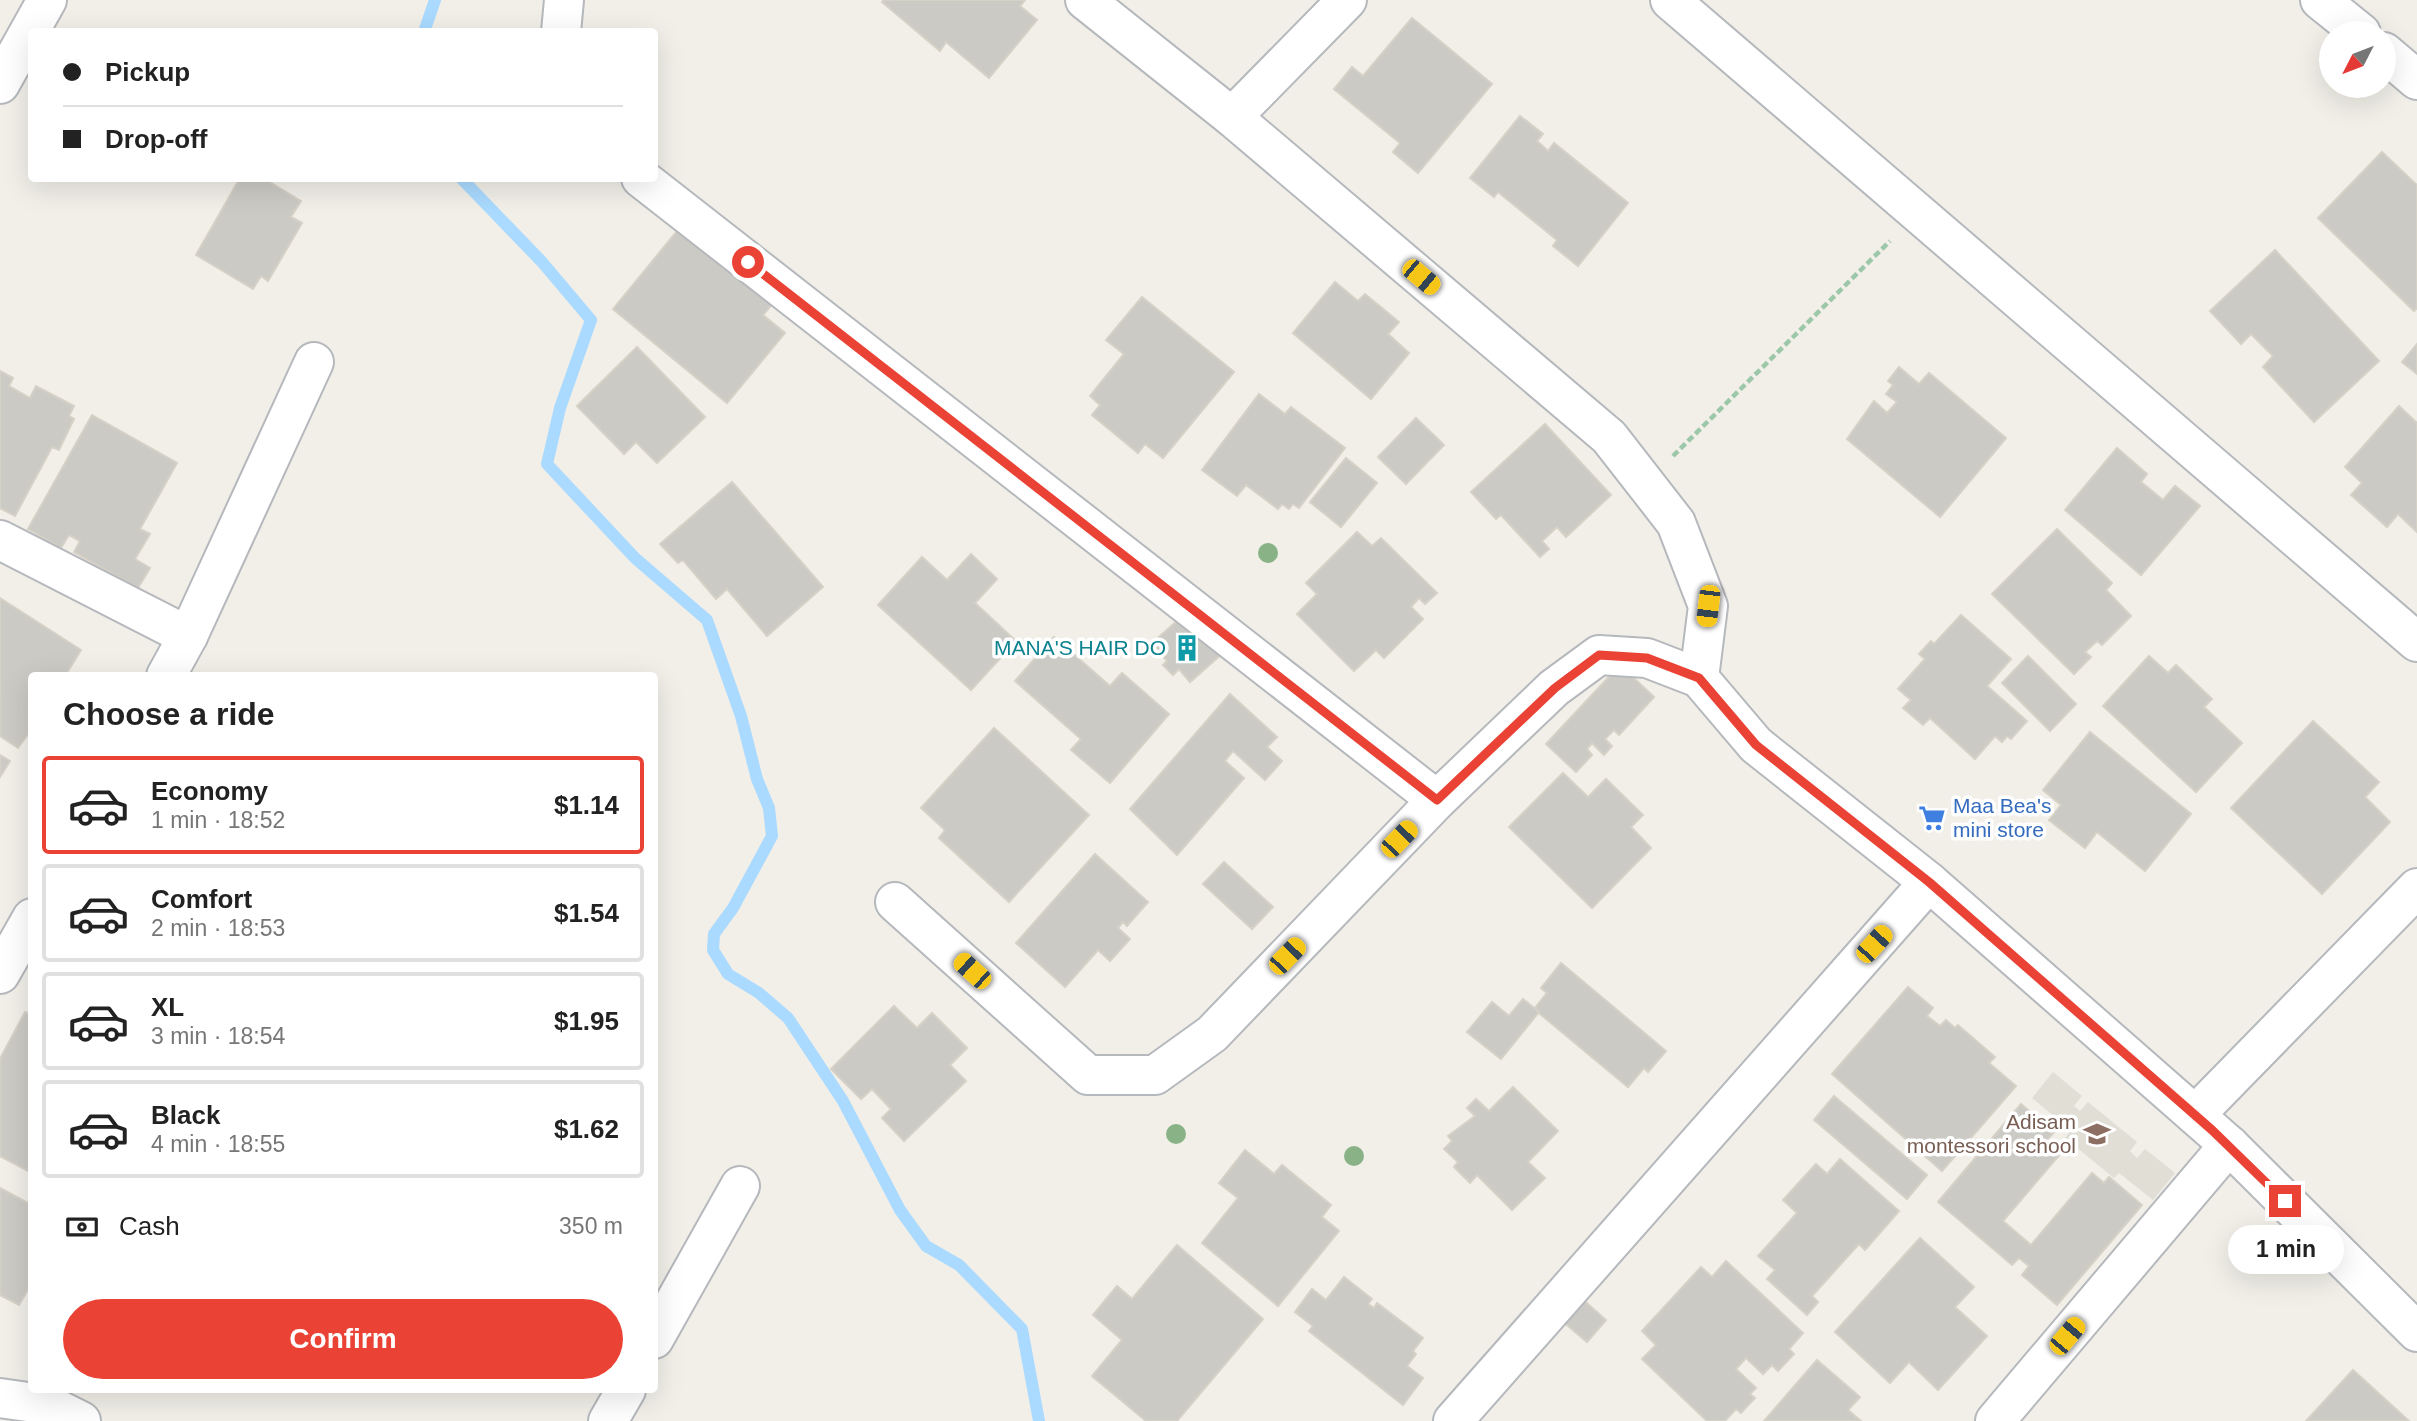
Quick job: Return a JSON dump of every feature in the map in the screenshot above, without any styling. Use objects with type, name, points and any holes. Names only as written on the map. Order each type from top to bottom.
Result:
[{"type":"street","points":[[31,28],[47,0]]},
{"type":"street","points":[[561,28],[564,0]]},
{"type":"street","points":[[1085,0],[1232,117],[1609,437],[1676,523],[1708,606],[1699,678]]},
{"type":"street","points":[[1232,117],[1347,0]]},
{"type":"street","points":[[1670,0],[2417,642]]},
{"type":"street","points":[[2320,0],[2346,21]]},
{"type":"street","points":[[0,84],[28,34]]},
{"type":"street","points":[[2396,62],[2417,80]]},
{"type":"street","points":[[646,182],[1437,800]]},
{"type":"street","points":[[168,672],[188,636],[314,362]]},
{"type":"street","points":[[0,540],[188,636]]},
{"type":"street","points":[[895,902],[1088,1075],[1155,1075],[1212,1034],[1437,800],[1555,688],[1599,655],[1647,658],[1699,678],[1756,745],[1929,882],[2229,1145],[2417,1332]]},
{"type":"street","points":[[1453,1421],[1929,882]]},
{"type":"street","points":[[2195,1115],[2417,888]]},
{"type":"street","points":[[12,973],[28,929]]},
{"type":"street","points":[[1995,1421],[2229,1145]]},
{"type":"street","points":[[658,1332],[740,1186]]},
{"type":"street","points":[[608,1421],[624,1393]]},
{"type":"street","points":[[0,1398],[49,1405],[81,1421]]},
{"type":"path","points":[[1647,486],[1918,213]]},
{"type":"shaded area","name":"Adisam montessori school","points":[[2053,1072],[2082,1096],[2074,1106],[2080,1111],[2088,1102],[2137,1142],[2130,1151],[2137,1158],[2145,1149],[2175,1173],[2153,1200],[2119,1173],[2114,1178],[2065,1138],[2071,1130],[2032,1098]]},
{"type":"building","points":[[1025,0],[1020,6],[1037,20],[989,78],[946,42],[940,51],[882,2]]},
{"type":"building","points":[[1412,18],[1492,84],[1418,173],[1393,152],[1400,143],[1334,89],[1352,67],[1363,76]]},
{"type":"building","points":[[1520,116],[1543,134],[1537,141],[1548,151],[1554,143],[1628,203],[1578,266],[1553,246],[1557,240],[1498,192],[1494,197],[1470,178]]},
{"type":"building","points":[[2382,152],[2417,185],[2417,308],[2414,311],[2318,218]]},
{"type":"building","points":[[238,182],[270,182],[301,201],[291,217],[302,223],[268,281],[261,276],[253,289],[196,255]]},
{"type":"building","points":[[682,225],[775,301],[763,315],[785,333],[727,403],[613,309]]},
{"type":"building","points":[[2275,250],[2379,361],[2314,422],[2263,367],[2273,356],[2251,334],[2241,344],[2210,311]]},
{"type":"building","points":[[1335,282],[1358,301],[1365,294],[1399,322],[1388,334],[1409,353],[1371,399],[1293,333]]},
{"type":"building","points":[[1142,297],[1234,372],[1163,458],[1145,444],[1138,453],[1092,415],[1100,405],[1090,396],[1124,354],[1106,340]]},
{"type":"building","points":[[2417,344],[2417,374],[2402,362]]},
{"type":"building","points":[[637,347],[705,417],[657,463],[636,442],[624,454],[577,406]]},
{"type":"building","points":[[1899,367],[1919,384],[1929,373],[2006,438],[1940,517],[1847,439],[1874,401],[1887,413],[1897,402],[1886,394],[1893,385],[1888,381]]},
{"type":"building","points":[[0,371],[13,378],[9,386],[30,398],[36,386],[74,406],[69,416],[74,419],[59,450],[52,447],[15,516],[0,508]]},
{"type":"building","points":[[1259,394],[1285,414],[1291,407],[1345,448],[1299,508],[1293,504],[1289,509],[1282,504],[1278,509],[1246,485],[1237,496],[1202,470]]},
{"type":"building","points":[[2399,406],[2417,423],[2417,532],[2398,514],[2387,527],[2351,495],[2362,483],[2345,467]]},
{"type":"building","points":[[92,415],[177,463],[140,529],[150,534],[135,559],[150,568],[138,588],[74,552],[80,541],[69,535],[61,548],[28,529]]},
{"type":"building","points":[[1416,418],[1444,445],[1406,484],[1378,457]]},
{"type":"building","points":[[1545,424],[1611,495],[1566,537],[1557,527],[1542,541],[1549,549],[1540,557],[1501,515],[1496,519],[1471,492]]},
{"type":"building","points":[[2117,448],[2147,474],[2141,482],[2163,500],[2175,486],[2200,506],[2141,575],[2065,510]]},
{"type":"building","points":[[1346,458],[1377,483],[1341,527],[1310,502]]},
{"type":"building","points":[[732,482],[823,587],[767,636],[727,589],[716,599],[683,560],[678,563],[660,544]]},
{"type":"building","points":[[2057,529],[2112,583],[2106,590],[2131,616],[2102,645],[2097,641],[2085,652],[2091,657],[2074,674],[1992,594]]},
{"type":"building","points":[[1357,532],[1372,546],[1381,538],[1437,593],[1425,604],[1419,598],[1411,607],[1423,619],[1384,658],[1376,650],[1354,671],[1297,614],[1317,594],[1306,583]]},
{"type":"building","points":[[971,554],[997,579],[975,603],[1016,641],[971,690],[878,605],[922,557],[947,580]]},
{"type":"building","points":[[0,598],[81,650],[67,672],[28,672],[28,734],[18,748],[0,736]]},
{"type":"building","name":"MANA'S HAIR DO","points":[[1186,613],[1222,654],[1190,682],[1179,669],[1173,675],[1163,665],[1167,661],[1152,643]]},
{"type":"building","points":[[1961,615],[2011,659],[1987,686],[2027,721],[2011,739],[2007,736],[2002,742],[1995,736],[1975,759],[1930,718],[1923,725],[1903,708],[1911,700],[1898,689],[1925,659],[1919,654],[1931,641],[1934,644]]},
{"type":"building","points":[[1054,637],[1110,686],[1122,673],[1169,714],[1110,783],[1071,750],[1081,739],[1015,681]]},
{"type":"building","points":[[2028,656],[2076,704],[2050,731],[2002,683]]},
{"type":"building","points":[[2149,656],[2168,673],[2176,665],[2212,699],[2204,707],[2242,743],[2196,792],[2103,706]]},
{"type":"building","points":[[1620,665],[1654,697],[1619,735],[1614,730],[1605,739],[1612,746],[1604,755],[1592,743],[1587,749],[1592,755],[1576,772],[1546,744]]},
{"type":"building","points":[[1230,694],[1277,737],[1267,747],[1282,761],[1265,780],[1233,751],[1225,761],[1244,778],[1177,855],[1130,809]]},
{"type":"building","points":[[2313,721],[2379,782],[2365,797],[2390,822],[2322,894],[2231,808]]},
{"type":"building","points":[[994,728],[1089,815],[1009,902],[939,838],[945,830],[921,808]]},
{"type":"building","points":[[2090,732],[2191,814],[2145,871],[2097,832],[2085,848],[2049,820],[2061,805],[2043,790]]},
{"type":"building","points":[[0,755],[10,761],[0,777]]},
{"type":"building","points":[[1563,773],[1588,797],[1606,779],[1643,815],[1631,827],[1651,848],[1592,908],[1509,827]]},
{"type":"building","points":[[1095,854],[1148,902],[1127,926],[1123,922],[1118,928],[1130,939],[1110,961],[1098,950],[1065,987],[1016,943]]},
{"type":"building","points":[[1224,862],[1273,907],[1252,929],[1203,884]]},
{"type":"building","points":[[1561,963],[1666,1051],[1648,1072],[1644,1068],[1628,1087],[1534,1009],[1547,993],[1541,988]]},
{"type":"building","points":[[1908,987],[1933,1008],[1927,1016],[1940,1026],[1946,1020],[1955,1028],[1958,1025],[1995,1057],[1989,1063],[2016,1086],[1942,1171],[1832,1074]]},
{"type":"building","points":[[1523,999],[1539,1012],[1501,1059],[1467,1032],[1492,1002],[1509,1016]]},
{"type":"building","points":[[894,1006],[917,1028],[932,1013],[967,1048],[950,1065],[966,1081],[904,1141],[882,1118],[891,1109],[872,1089],[861,1099],[831,1069]]},
{"type":"building","points":[[25,1012],[28,1013],[28,1171],[0,1156],[0,1059]]},
{"type":"building","points":[[1513,1087],[1558,1131],[1528,1162],[1545,1178],[1512,1210],[1477,1175],[1470,1183],[1454,1167],[1458,1162],[1444,1149],[1452,1141],[1448,1136],[1475,1116],[1467,1108],[1476,1099],[1489,1111]]},
{"type":"building","points":[[1834,1096],[1927,1175],[1907,1199],[1814,1120]]},
{"type":"building","points":[[2021,1104],[2054,1132],[2047,1140],[2062,1152],[2003,1221],[2031,1245],[2092,1173],[2104,1183],[2109,1177],[2142,1205],[2057,1305],[2022,1275],[2029,1266],[2019,1258],[2012,1265],[1938,1202]]},
{"type":"building","points":[[1245,1150],[1274,1174],[1282,1165],[1331,1205],[1322,1217],[1339,1231],[1278,1306],[1202,1243],[1238,1198],[1219,1183]]},
{"type":"building","points":[[1840,1159],[1899,1211],[1865,1250],[1859,1244],[1812,1296],[1818,1302],[1807,1315],[1767,1279],[1775,1270],[1758,1256],[1797,1213],[1783,1200],[1816,1164],[1827,1174]]},
{"type":"building","points":[[0,1188],[28,1203],[28,1290],[19,1305],[0,1295]]},
{"type":"building","points":[[1920,1238],[1974,1287],[1955,1307],[1987,1336],[1938,1390],[1909,1362],[1890,1383],[1835,1332]]},
{"type":"building","points":[[1177,1245],[1263,1319],[1177,1421],[1146,1421],[1092,1376],[1122,1340],[1093,1315],[1117,1286],[1132,1299]]},
{"type":"building","points":[[1726,1261],[1803,1333],[1789,1349],[1794,1354],[1778,1371],[1772,1365],[1763,1374],[1746,1358],[1736,1369],[1756,1388],[1750,1394],[1755,1398],[1741,1413],[1736,1409],[1725,1421],[1707,1421],[1642,1359],[1656,1345],[1642,1331],[1701,1267],[1712,1277]]},
{"type":"building","points":[[1344,1277],[1372,1299],[1368,1304],[1374,1308],[1377,1303],[1423,1338],[1413,1351],[1416,1354],[1407,1366],[1423,1378],[1403,1405],[1309,1331],[1313,1326],[1295,1312],[1312,1289],[1326,1300]]},
{"type":"building","points":[[1581,1298],[1606,1320],[1587,1342],[1561,1320]]},
{"type":"building","points":[[1817,1360],[1860,1397],[1848,1410],[1861,1421],[1764,1421]]},
{"type":"building","points":[[2353,1370],[2409,1421],[2306,1421]]},
{"type":"waterway","points":[[425,28],[435,0]]},
{"type":"waterway","points":[[465,182],[542,262],[591,320],[560,408],[547,464],[635,558],[707,620],[741,716],[757,779],[769,808],[772,836],[733,908],[714,934],[713,950],[728,974],[759,993],[788,1018],[843,1101],[900,1210],[926,1246],[959,1265],[1022,1329],[1039,1421]]},
{"type":"place","name":"MANA'S HAIR DO","points":[[1187,648]]},
{"type":"place","name":"Maa Bea's mini store","points":[[1932,818]]},
{"type":"place","name":"Adisam montessori school","points":[[2097,1134]]},
{"type":"route","points":[[748,262],[1437,800],[1555,688],[1599,655],[1647,658],[1699,678],[1756,745],[1929,882],[2229,1145],[2285,1201]]}]
